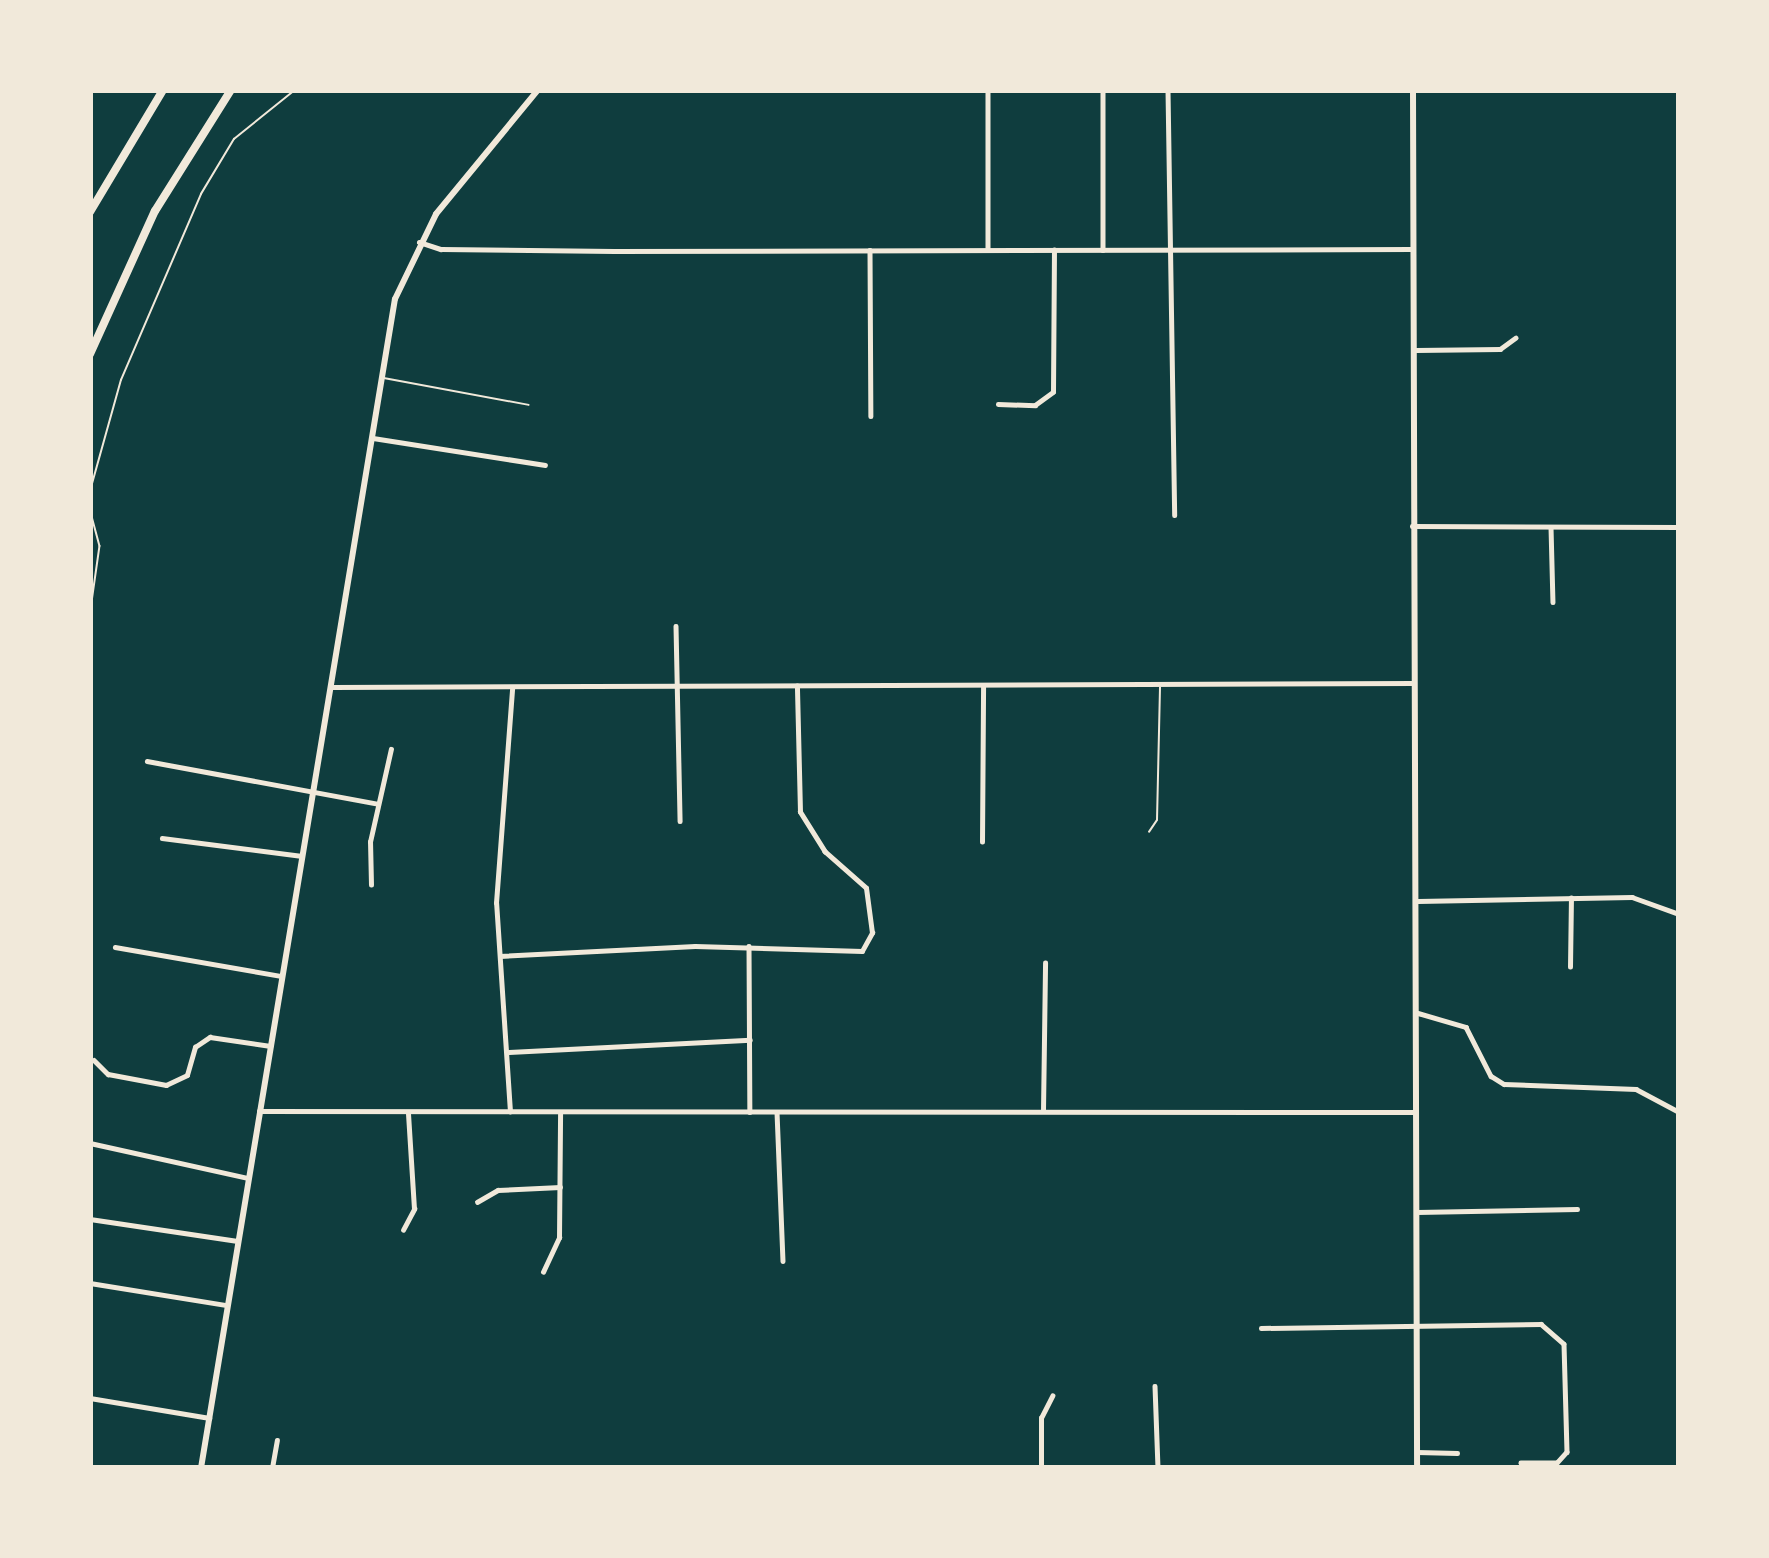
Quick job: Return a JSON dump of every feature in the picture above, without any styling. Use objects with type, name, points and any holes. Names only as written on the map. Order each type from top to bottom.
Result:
[{"type":"highway","points":[[90,212],[163,90]]},
{"type":"highway","points":[[90,354],[155,211],[231,90]]},
{"type":"street","points":[[201,1468],[395,299],[419,242],[538,90]]},
{"type":"street","points":[[988,90],[988,250]]},
{"type":"street","points":[[1103,90],[1103,250]]},
{"type":"street","points":[[1168,90],[1175,515]]},
{"type":"street","points":[[1413,90],[1417,1468]]},
{"type":"street","points":[[419,242],[441,249],[1411,249]]},
{"type":"street","points":[[870,250],[871,416]]},
{"type":"street","points":[[998,404],[1035,405],[1054,392],[1054,250]]},
{"type":"street","points":[[1412,350],[1500,349],[1515,338]]},
{"type":"street","points":[[369,437],[545,466]]},
{"type":"street","points":[[1412,526],[1679,527]]},
{"type":"street","points":[[1552,526],[1553,602]]},
{"type":"street","points":[[676,626],[680,821]]},
{"type":"street","points":[[330,687],[1413,683]]},
{"type":"street","points":[[982,842],[983,685]]},
{"type":"street","points":[[500,956],[749,946],[862,951],[872,933],[866,888],[825,852],[800,812],[797,686]]},
{"type":"street","points":[[510,1112],[498,856],[512,688]]},
{"type":"street","points":[[370,885],[378,804],[391,749]]},
{"type":"street","points":[[147,761],[314,788],[378,804]]},
{"type":"street","points":[[162,838],[302,856]]},
{"type":"street","points":[[1418,901],[1632,897],[1679,914]]},
{"type":"street","points":[[1570,967],[1571,898]]},
{"type":"street","points":[[749,946],[750,1112]]},
{"type":"street","points":[[115,947],[283,976]]},
{"type":"street","points":[[1043,1112],[1045,963]]},
{"type":"street","points":[[1418,1013],[1466,1028],[1490,1076],[1504,1084],[1636,1089],[1679,1112]]},
{"type":"street","points":[[94,1060],[108,1074],[166,1084],[187,1076],[195,1048],[210,1037],[270,1046]]},
{"type":"street","points":[[509,1052],[750,1040]]},
{"type":"street","points":[[259,1111],[1415,1112]]},
{"type":"street","points":[[403,1230],[414,1209],[408,1112]]},
{"type":"street","points":[[543,1272],[559,1238],[560,1112]]},
{"type":"street","points":[[777,1112],[783,1261]]},
{"type":"street","points":[[90,1143],[248,1178]]},
{"type":"street","points":[[477,1202],[498,1190],[560,1187]]},
{"type":"street","points":[[1417,1212],[1577,1210]]},
{"type":"street","points":[[90,1220],[237,1241]]},
{"type":"street","points":[[90,1283],[228,1306]]},
{"type":"street","points":[[1261,1328],[1541,1324],[1555,1332],[1567,1359],[1567,1452],[1557,1463],[1521,1463]]},
{"type":"street","points":[[1155,1386],[1158,1468]]},
{"type":"street","points":[[1041,1468],[1041,1418],[1052,1396]]},
{"type":"street","points":[[90,1398],[209,1418]]},
{"type":"street","points":[[272,1468],[277,1440]]},
{"type":"street","points":[[1417,1452],[1457,1453]]},
{"type":"lane","points":[[380,377],[530,405]]},
{"type":"lane","points":[[1149,832],[1157,820],[1160,684]]},
{"type":"path","points":[[90,490],[121,380],[201,194],[234,139],[296,90]]},
{"type":"path","points":[[90,509],[97,574],[90,616]]}]
